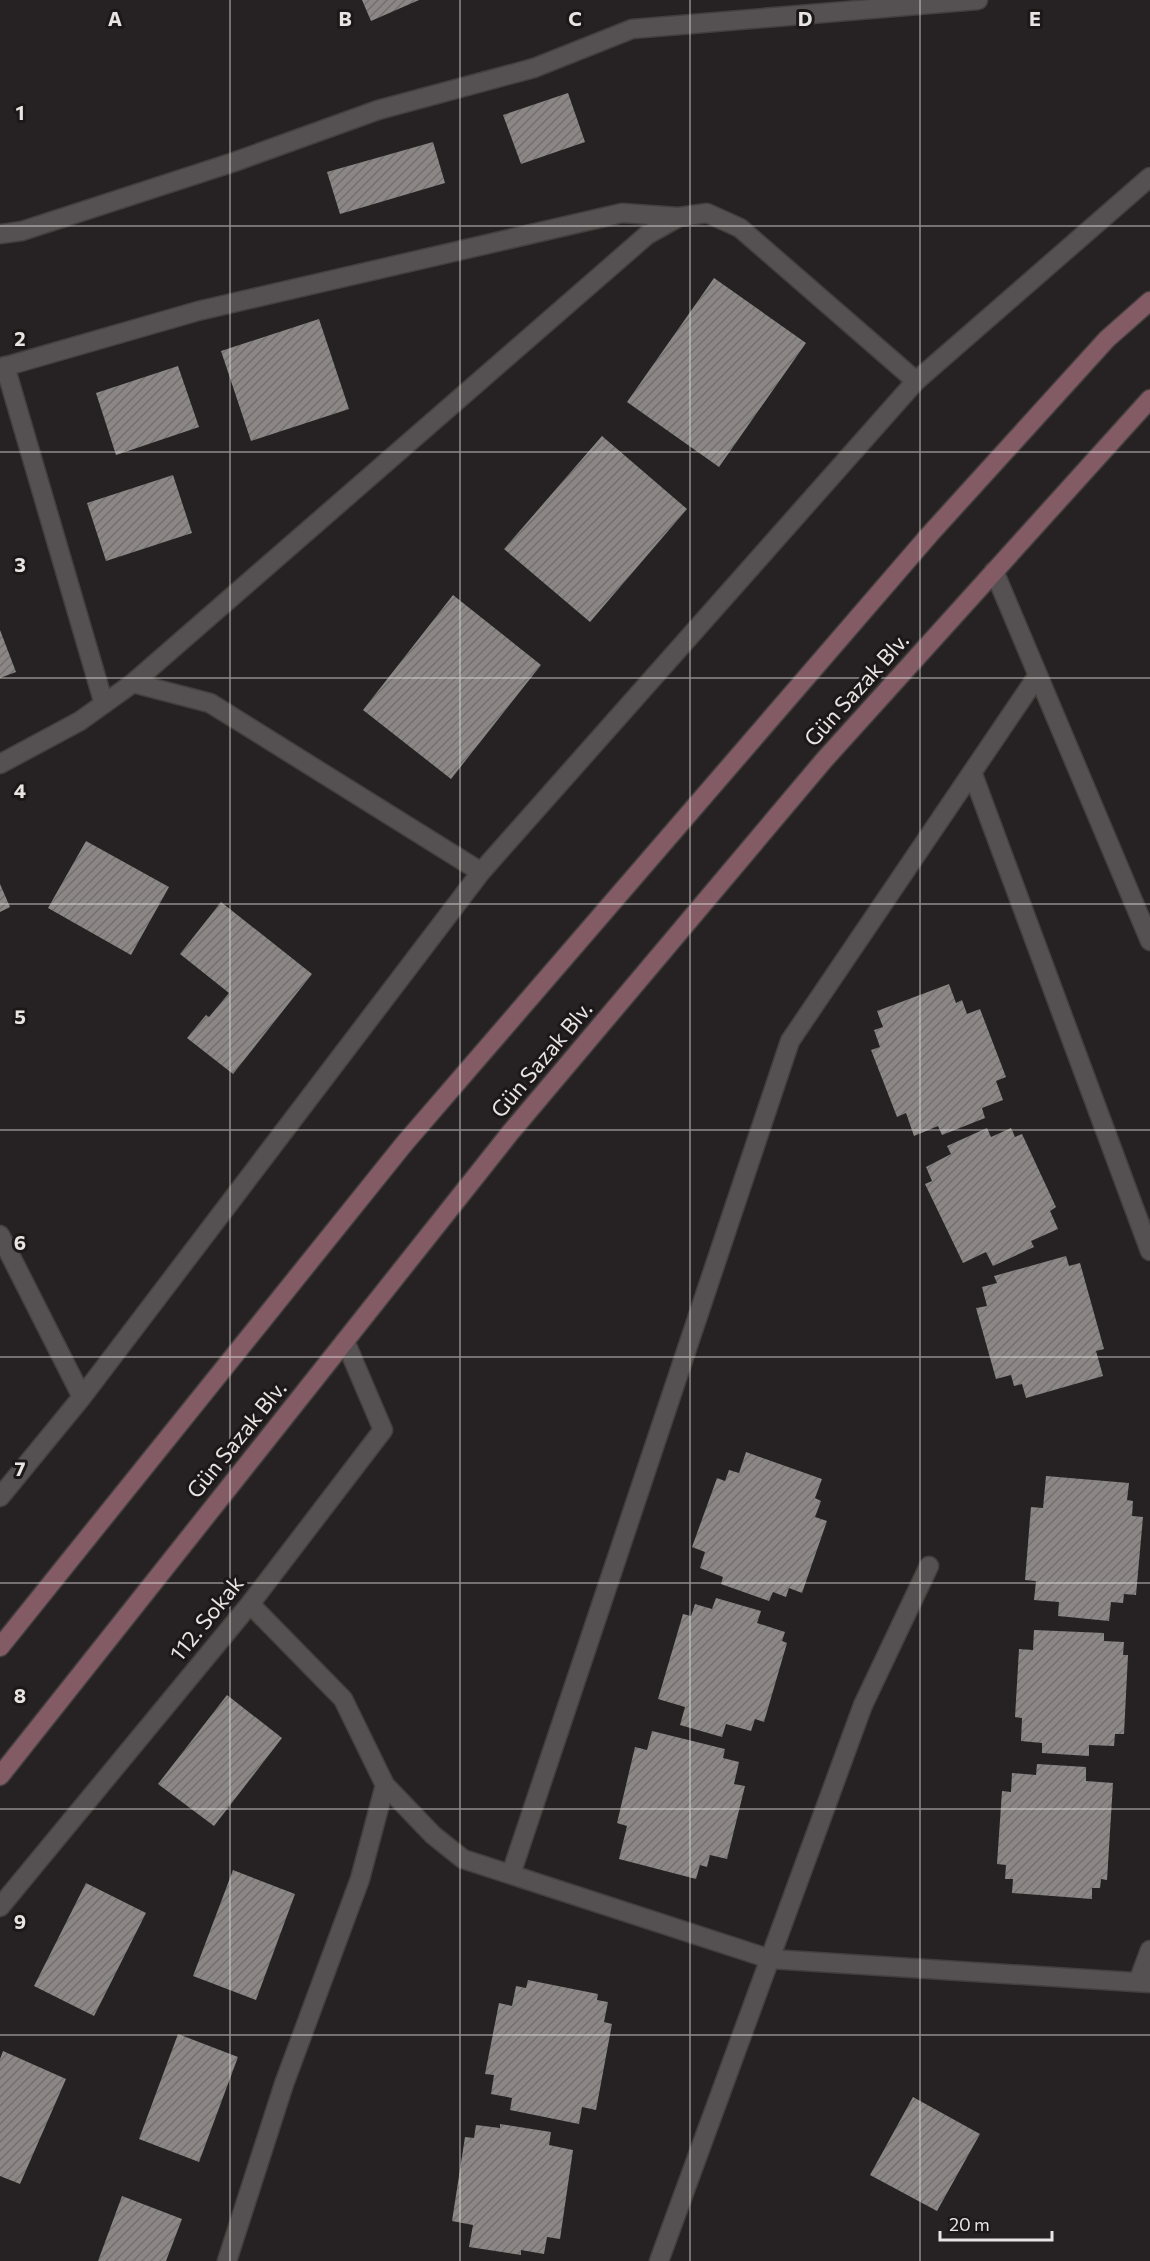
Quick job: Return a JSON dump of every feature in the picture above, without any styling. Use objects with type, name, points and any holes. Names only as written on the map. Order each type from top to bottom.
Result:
[{"type":"main road","name":"Gün Sazak Blv.","points":[[0,1647],[412,1135],[930,534],[1107,339],[1150,301]]},
{"type":"main road","name":"Gün Sazak Blv.","points":[[0,1776],[510,1133],[825,759],[1150,399]]},
{"type":"street","points":[[0,234],[22,231],[156,188],[378,110],[534,68],[632,28],[978,0]]},
{"type":"street","points":[[0,1497],[82,1397],[481,872],[916,381],[1150,177]]},
{"type":"street","points":[[104,704],[3,367],[198,311],[622,213],[679,216],[707,213],[740,228],[916,381]]},
{"type":"street","points":[[0,764],[80,722],[133,682],[647,235],[679,216]]},
{"type":"street","points":[[994,571],[1150,941]]},
{"type":"street","points":[[511,1874],[790,1041],[1038,675]]},
{"type":"street","points":[[133,682],[210,703],[481,872]]},
{"type":"street","points":[[972,772],[1150,1251]]},
{"type":"street","points":[[0,1235],[82,1397]]},
{"type":"street","name":"112. Sokak","points":[[0,1907],[250,1604],[383,1430],[345,1341]]},
{"type":"street","points":[[659,2261],[863,1705],[929,1566]]},
{"type":"street","points":[[250,1604],[343,1699],[385,1785],[433,1835],[463,1859],[770,1959],[1144,1982],[1150,1950]]},
{"type":"street","points":[[227,2261],[284,2084],[360,1879],[385,1785]]},
{"type":"building","points":[[362,0],[419,0],[371,21]]},
{"type":"building","points":[[568,93],[585,142],[521,164],[503,115]]},
{"type":"building","points":[[433,142],[445,183],[340,214],[327,172]]},
{"type":"building","points":[[714,278],[806,343],[719,467],[627,402]]},
{"type":"building","points":[[319,319],[349,409],[251,441],[221,351]]},
{"type":"building","points":[[178,366],[199,427],[116,455],[96,393]]},
{"type":"building","points":[[602,436],[687,509],[590,622],[504,549]]},
{"type":"building","points":[[173,475],[192,533],[106,561],[87,503]]},
{"type":"building","points":[[453,595],[541,665],[451,779],[363,710]]},
{"type":"building","points":[[0,630],[16,672],[0,678]]},
{"type":"building","points":[[86,841],[169,887],[131,955],[48,908]]},
{"type":"building","points":[[0,884],[10,907],[0,912]]},
{"type":"building","points":[[221,902],[312,974],[233,1074],[187,1038],[206,1015],[209,1017],[229,993],[180,954]]},
{"type":"building","points":[[949,984],[956,1003],[962,1000],[967,1014],[980,1009],[1006,1077],[996,1081],[1003,1100],[982,1108],[985,1118],[942,1135],[938,1126],[914,1136],[906,1113],[897,1117],[871,1050],[880,1047],[874,1030],[883,1027],[877,1011]]},
{"type":"building","points":[[987,1128],[991,1137],[1011,1128],[1015,1137],[1022,1134],[1056,1207],[1050,1211],[1058,1229],[1031,1241],[1034,1247],[993,1266],[986,1252],[963,1263],[925,1184],[932,1181],[926,1167],[951,1154],[947,1146]]},
{"type":"building","points":[[1066,1256],[1069,1266],[1080,1263],[1104,1349],[1096,1351],[1103,1376],[1026,1398],[1022,1384],[1014,1386],[1011,1375],[996,1379],[976,1308],[987,1306],[982,1287],[997,1283],[994,1276]]},
{"type":"building","points":[[746,1452],[822,1479],[815,1498],[821,1501],[815,1517],[827,1521],[802,1593],[789,1588],[786,1597],[773,1592],[769,1601],[721,1584],[723,1577],[700,1568],[705,1552],[692,1547],[717,1478],[725,1481],[729,1470],[739,1473]]},
{"type":"building","points":[[1046,1476],[1129,1483],[1127,1500],[1133,1501],[1132,1516],[1143,1517],[1136,1595],[1124,1594],[1123,1603],[1111,1602],[1109,1621],[1058,1616],[1059,1602],[1034,1600],[1036,1581],[1025,1580],[1031,1507],[1043,1508]]},
{"type":"building","points":[[716,1598],[761,1611],[757,1623],[785,1632],[782,1641],[787,1643],[764,1722],[755,1719],[751,1731],[726,1724],[722,1737],[680,1725],[685,1707],[658,1699],[683,1614],[691,1616],[695,1604],[712,1609]]},
{"type":"building","points":[[1034,1630],[1104,1633],[1104,1641],[1124,1642],[1123,1655],[1128,1655],[1124,1734],[1115,1734],[1114,1746],[1089,1745],[1089,1756],[1042,1753],[1042,1743],[1021,1741],[1022,1718],[1015,1717],[1019,1649],[1033,1650]]},
{"type":"building","points":[[227,1695],[282,1738],[214,1826],[158,1784]]},
{"type":"building","points":[[652,1731],[725,1749],[723,1758],[739,1762],[734,1784],[745,1786],[727,1859],[710,1855],[707,1867],[700,1865],[696,1879],[619,1859],[627,1826],[617,1823],[635,1747],[647,1750]]},
{"type":"building","points":[[1037,1764],[1086,1767],[1086,1781],[1113,1783],[1107,1880],[1101,1879],[1100,1888],[1092,1888],[1092,1899],[1012,1893],[1013,1879],[1005,1879],[1006,1865],[997,1864],[1002,1791],[1011,1792],[1012,1773],[1036,1775]]},
{"type":"building","points":[[233,1870],[295,1894],[256,2000],[193,1976]]},
{"type":"building","points":[[86,1883],[146,1913],[94,2016],[34,1986]]},
{"type":"building","points":[[528,1980],[598,1994],[597,2000],[608,2002],[604,2022],[612,2024],[596,2110],[582,2107],[579,2124],[510,2110],[512,2098],[491,2094],[494,2075],[485,2074],[499,2003],[512,2006],[516,1986],[526,1988]]},
{"type":"building","points":[[178,2034],[238,2057],[199,2162],[139,2139]]},
{"type":"building","points":[[3,2051],[66,2079],[20,2184],[0,2176],[0,2059]]},
{"type":"building","points":[[913,2097],[980,2134],[937,2211],[870,2175]]},
{"type":"building","points":[[500,2124],[551,2132],[549,2145],[573,2150],[560,2239],[547,2237],[544,2254],[521,2250],[521,2255],[469,2247],[473,2225],[452,2221],[465,2137],[474,2138],[476,2125],[500,2128]]},
{"type":"building","points":[[122,2196],[182,2219],[166,2261],[98,2261]]}]
